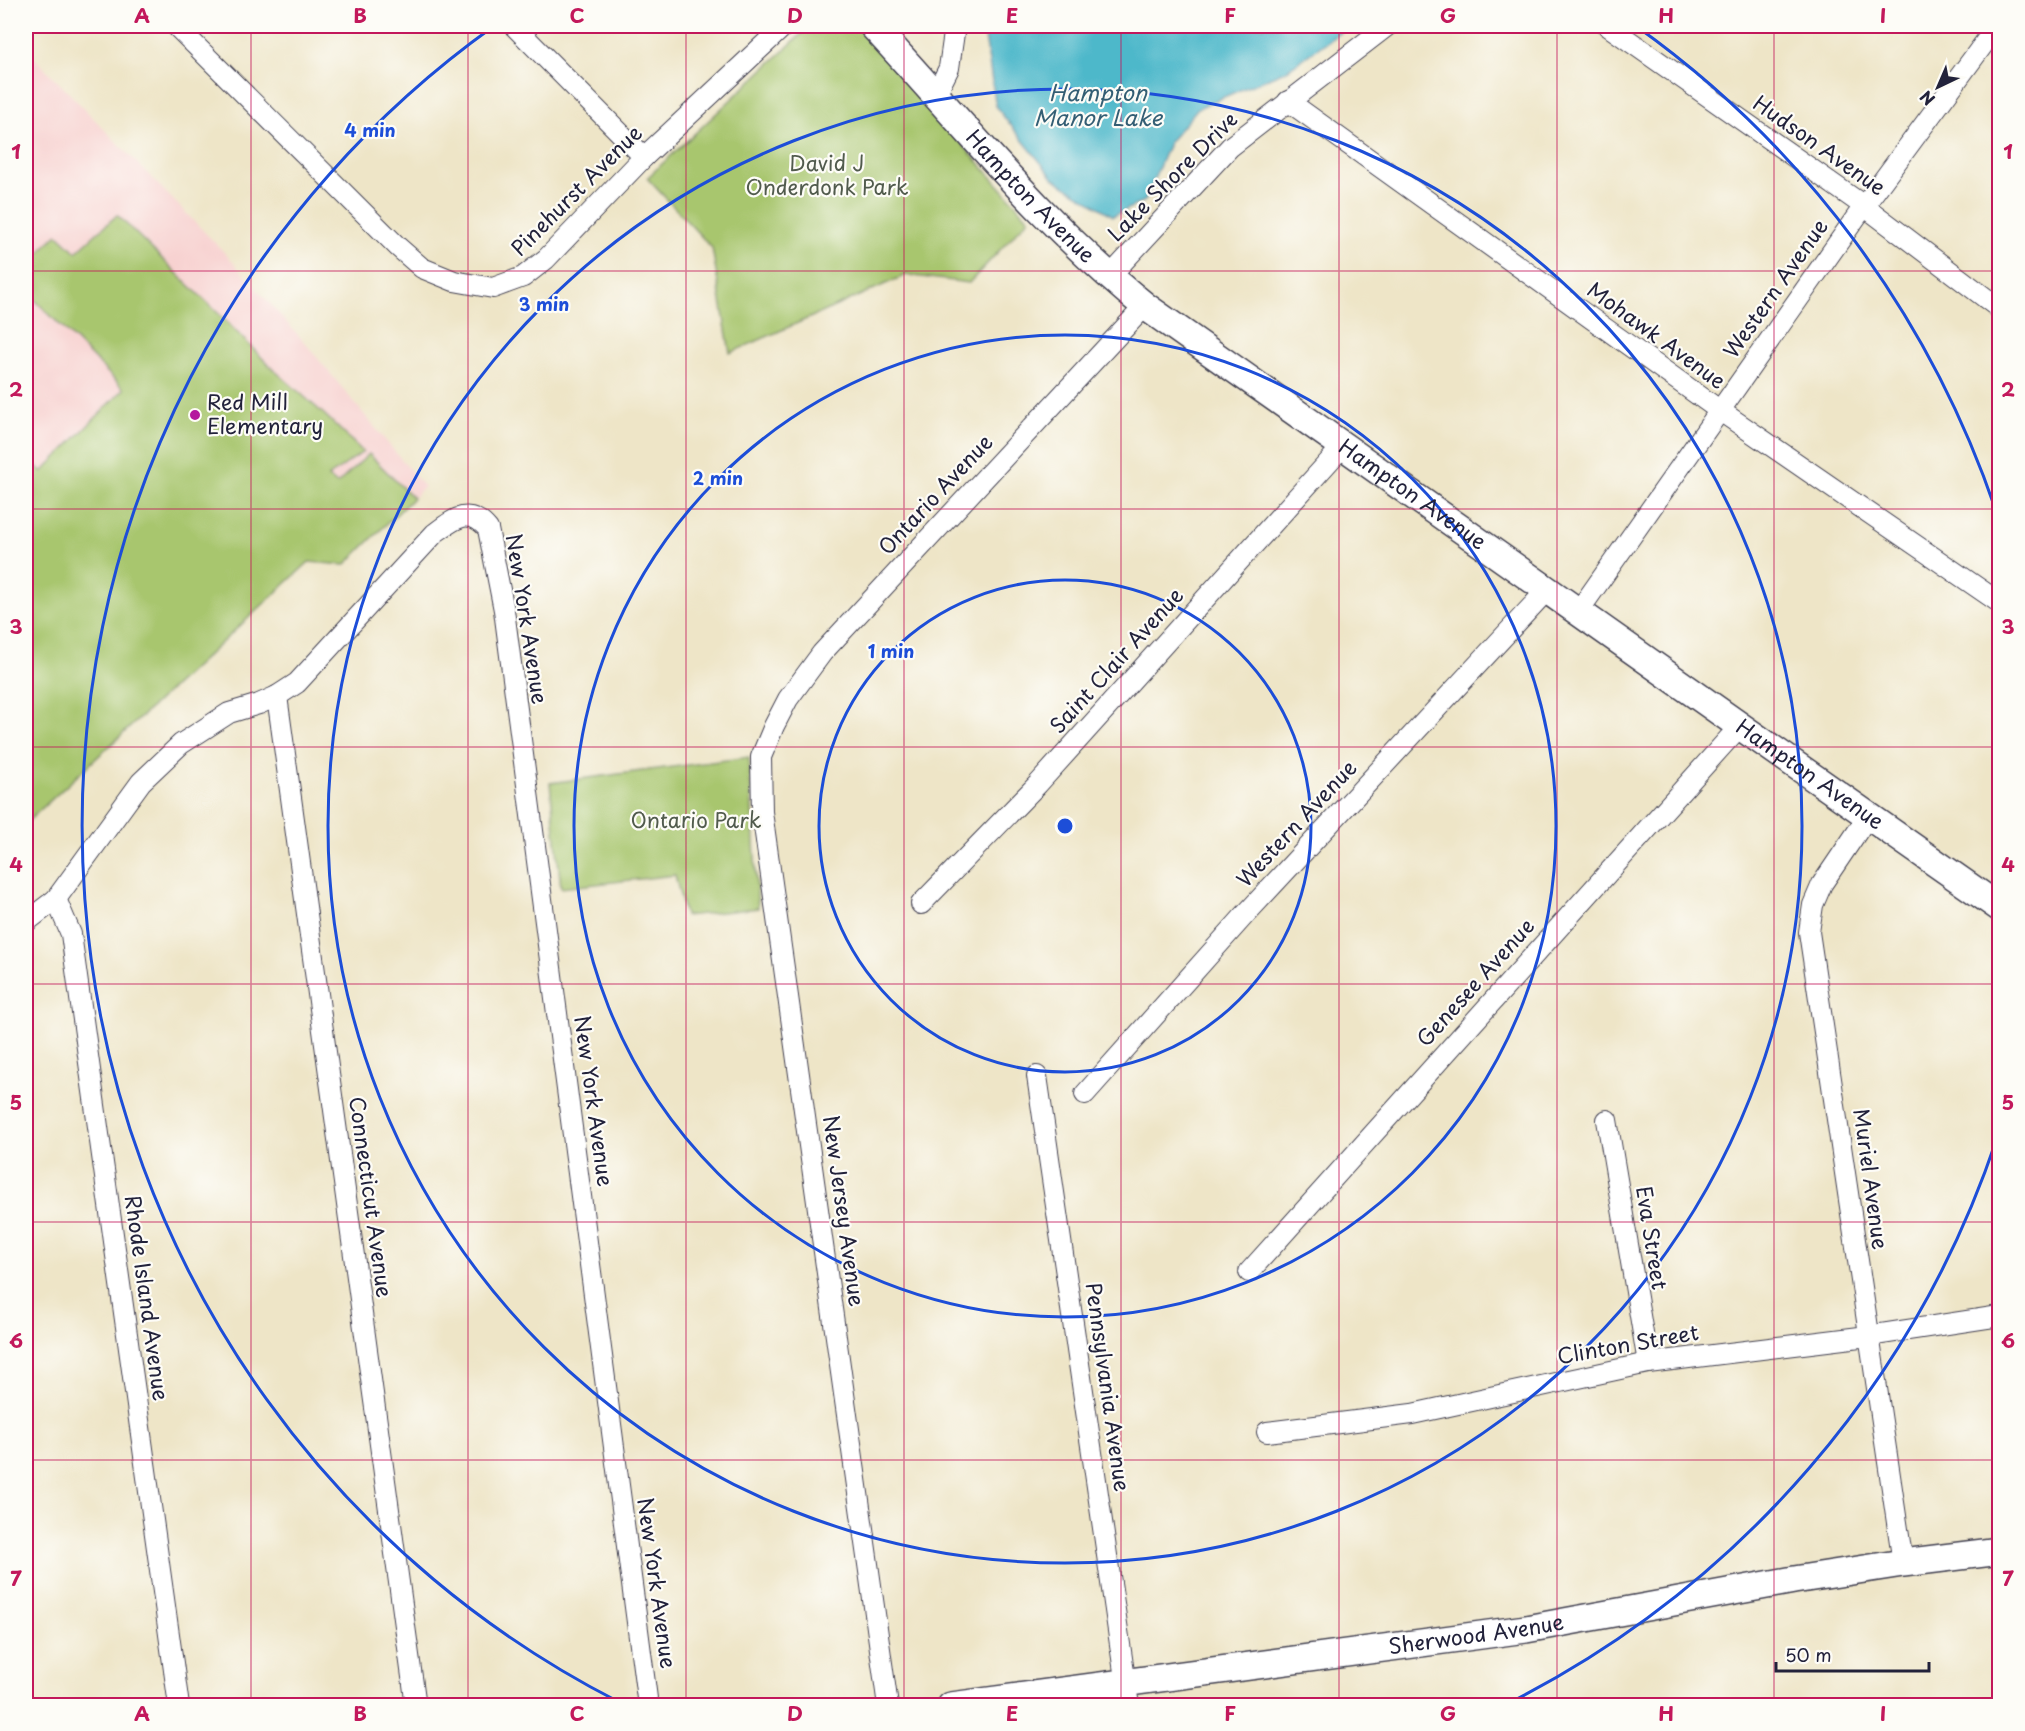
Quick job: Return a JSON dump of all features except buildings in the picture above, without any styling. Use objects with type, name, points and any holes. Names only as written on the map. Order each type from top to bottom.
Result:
[{"type":"street","name":"Pinehurst Avenue","points":[[176,26],[398,248],[422,268],[454,281],[494,288],[523,277],[546,259],[644,157],[784,26]]},
{"type":"street","points":[[514,26],[644,157]]},
{"type":"street","name":"Hampton Avenue","points":[[873,26],[1010,179],[1109,277],[1145,306],[2000,908]]},
{"type":"street","points":[[936,94],[949,68],[955,26]]},
{"type":"street","name":"Lake Shore Drive","points":[[1109,277],[1230,147],[1387,26]]},
{"type":"street","name":"Hudson Avenue","points":[[1608,26],[1864,206],[2000,309]]},
{"type":"street","name":"Western Avenue","points":[[1578,612],[1864,206],[1997,26]]},
{"type":"street","name":"Mohawk Avenue","points":[[1288,101],[1719,410],[2000,603]]},
{"type":"street","name":"Ontario Avenue","points":[[774,726],[788,699],[822,653],[1145,306]]},
{"type":"street","name":"Saint Clair Avenue","points":[[921,904],[1038,784],[1343,447]]},
{"type":"street","name":"New York Avenue","points":[[277,696],[297,683],[435,533],[452,520],[468,516],[481,521],[488,529],[504,610],[648,1706]]},
{"type":"street","name":"Western Avenue","points":[[1085,1094],[1251,909],[1547,590]]},
{"type":"street","points":[[26,922],[56,899],[141,782],[181,744],[229,713],[277,696]]},
{"type":"street","name":"Connecticut Avenue","points":[[277,696],[416,1706]]},
{"type":"street","name":"New Jersey Avenue","points":[[774,726],[761,757],[762,812],[888,1706]]},
{"type":"street","name":"Genesee Avenue","points":[[1248,1272],[1740,726]]},
{"type":"street","name":"Muriel Avenue","points":[[1868,816],[1822,884],[1813,905],[1809,932],[1903,1563]]},
{"type":"street","name":"Rhode Island Avenue","points":[[56,899],[71,934],[179,1706]]},
{"type":"street","name":"Pennsylvania Avenue","points":[[1037,1076],[1127,1694]]},
{"type":"street","name":"Eva Street","points":[[1607,1120],[1648,1363]]},
{"type":"street","name":"Clinton Street","points":[[1267,1432],[1412,1414],[1648,1363],[1868,1336],[2000,1316]]},
{"type":"street","name":"Sherwood Avenue","points":[[951,1706],[1127,1694],[1526,1629],[1794,1580],[2000,1551]]},
{"type":"shaded area","name":"Red Mill Elementary","points":[[26,49],[223,251],[306,344],[424,487],[345,565],[309,562],[26,823]]},
{"type":"green space","name":"David J Onderdonk Park","points":[[810,26],[857,26],[1029,219],[969,283],[906,275],[730,353],[712,248],[647,178]]},
{"type":"green space","name":"Red Mill Elementary","points":[[117,215],[273,369],[363,452],[328,477],[337,484],[369,454],[413,498],[345,565],[309,562],[26,823],[26,456],[42,472],[124,389],[28,293],[26,295],[26,266],[57,234],[76,252]]},
{"type":"green space","name":"Ontario Park","points":[[749,757],[758,908],[685,916],[675,875],[561,888],[550,783]]},
{"type":"water","name":"Hampton Manor Lake","points":[[990,26],[1349,26],[1287,70],[1198,108],[1170,141],[1145,201],[1113,216],[1054,179],[996,107],[985,37]]},
{"type":"place","name":"Red Mill Elementary","points":[[195,415]]}]
